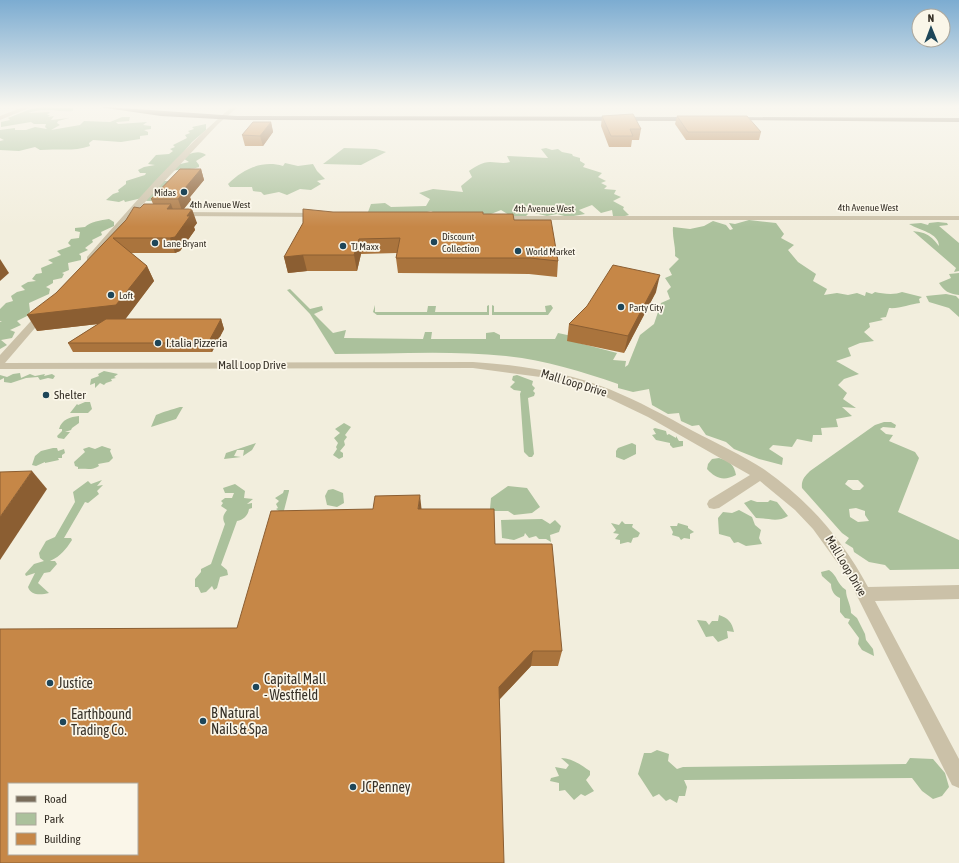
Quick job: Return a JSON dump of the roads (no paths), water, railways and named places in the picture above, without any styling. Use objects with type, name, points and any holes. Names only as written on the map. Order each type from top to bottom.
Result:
[{"type":"street","points":[[85,264],[129,214],[195,146]]},
{"type":"street","points":[[129,214],[143,214]]},
{"type":"street","name":"4th Avenue West","points":[[172,214],[330,215]]},
{"type":"street","name":"4th Avenue West","points":[[488,218],[959,218]]},
{"type":"street","points":[[0,362],[50,305]]},
{"type":"street","name":"Mall Loop Drive","points":[[0,366],[472,364],[534,371],[592,386],[728,454],[761,474],[787,494],[826,532],[852,571],[959,778]]},
{"type":"street","points":[[714,504],[761,474]]},
{"type":"street","points":[[864,594],[959,592]]},
{"type":"place","name":"Midas","points":[[184,192]]},
{"type":"place","name":"Discount Collection","points":[[434,242]]},
{"type":"place","name":"Lane Bryant","points":[[155,243]]},
{"type":"place","name":"TJ Maxx","points":[[343,246]]},
{"type":"place","name":"World Market","points":[[518,251]]},
{"type":"place","name":"Loft","points":[[111,295]]},
{"type":"place","name":"Party City","points":[[621,307]]},
{"type":"place","name":"I.talia Pizzeria","points":[[158,343]]},
{"type":"place","name":"Shelter","points":[[46,395]]},
{"type":"place","name":"Justice","points":[[50,683]]},
{"type":"place","name":"Capital Mall - Westfield","points":[[256,687]]},
{"type":"place","name":"B Natural Nails & Spa","points":[[203,721]]},
{"type":"place","name":"Earthbound Trading Co.","points":[[63,722]]},
{"type":"place","name":"JCPenney","points":[[353,787]]}]
